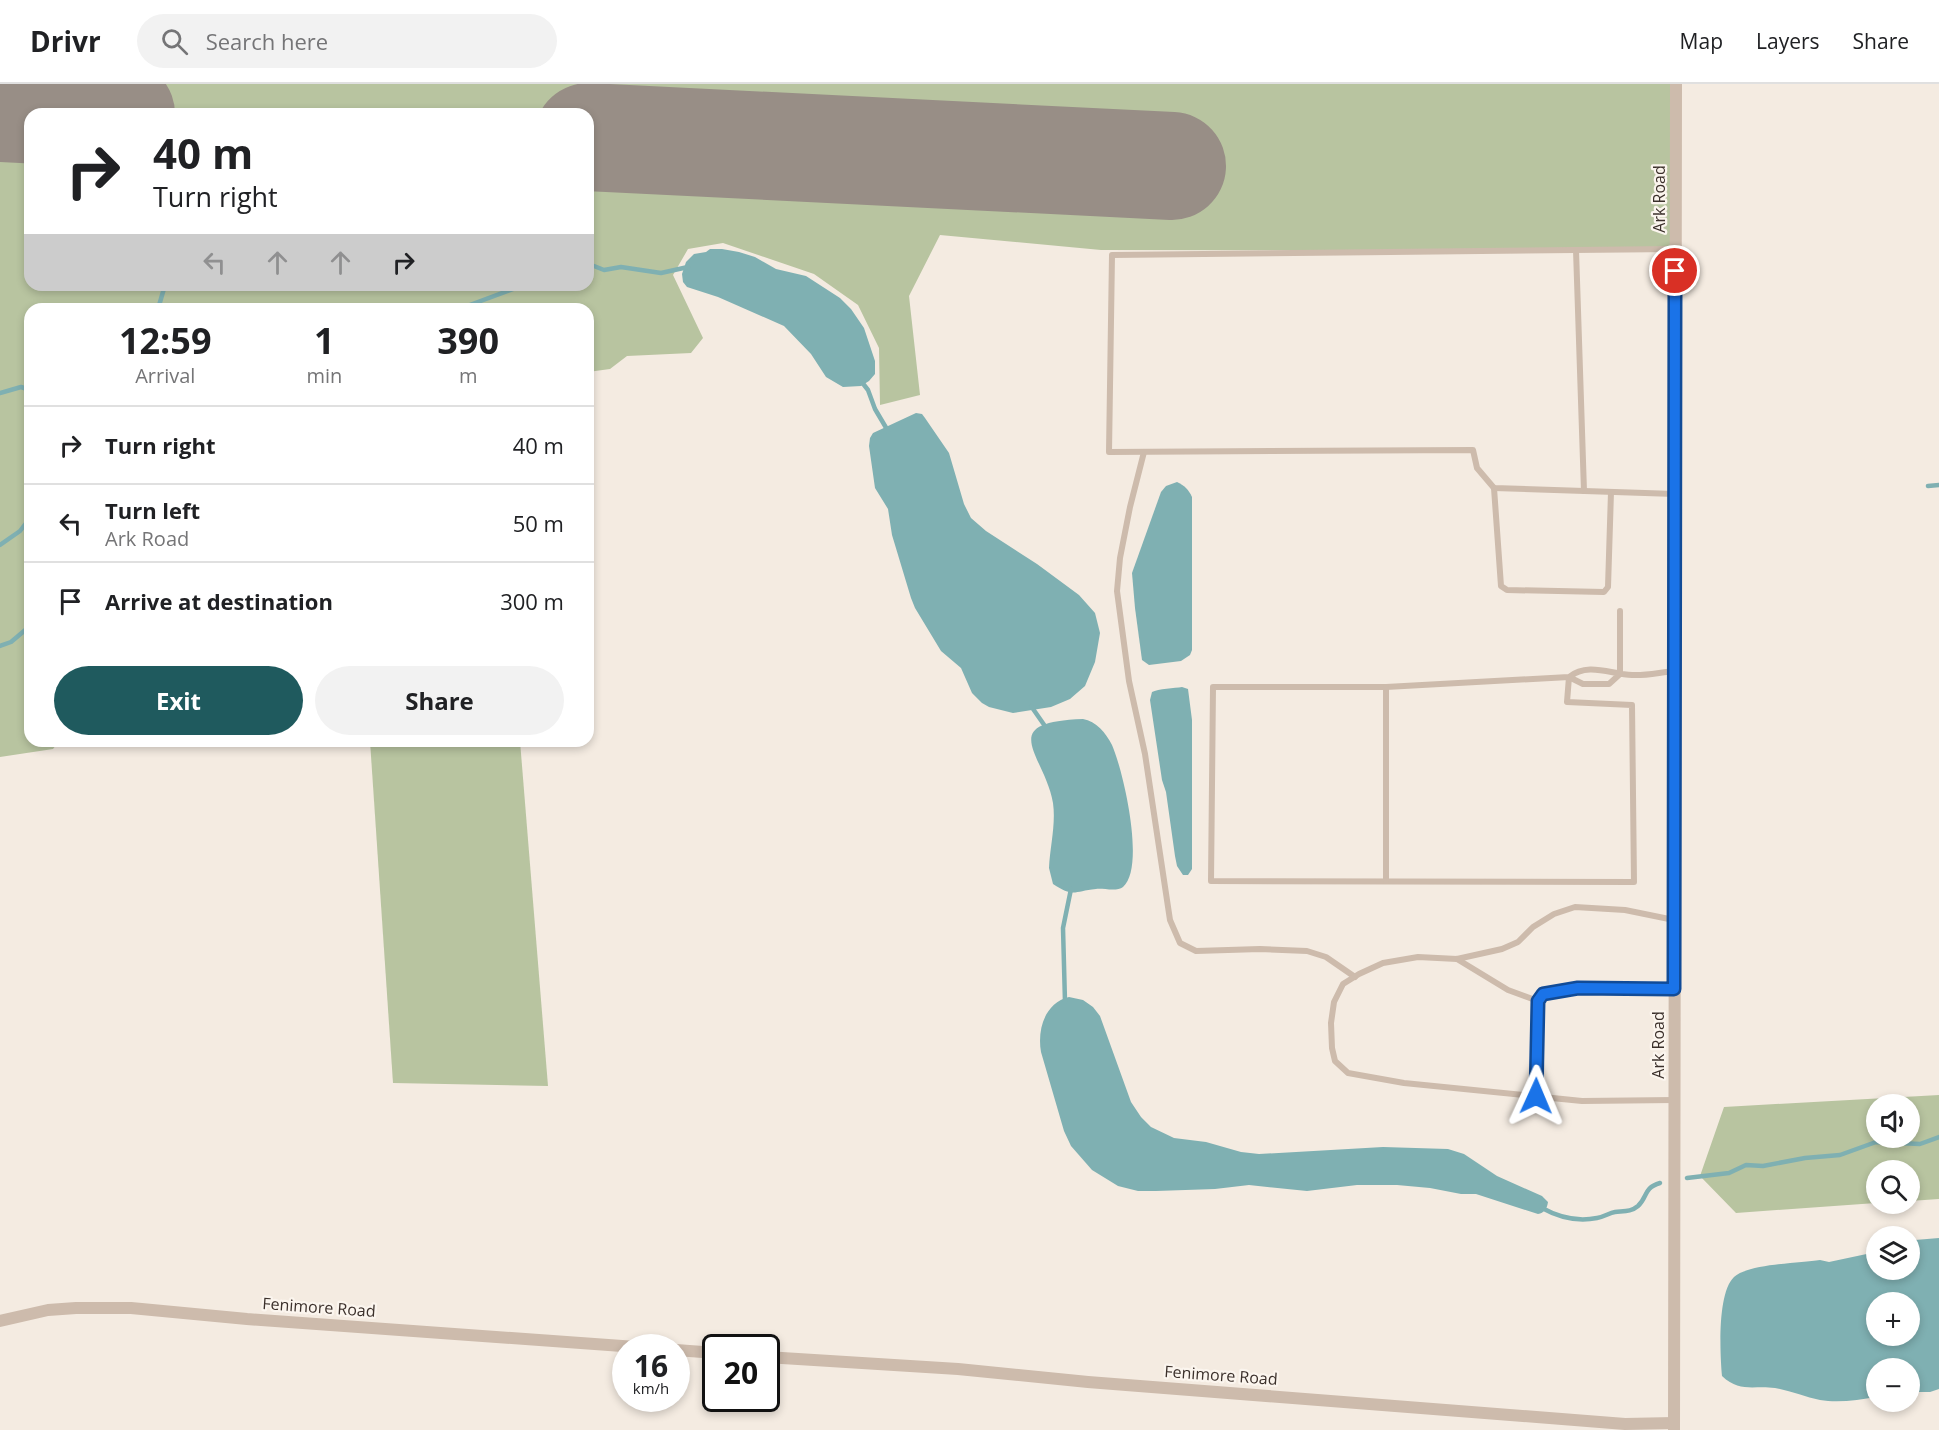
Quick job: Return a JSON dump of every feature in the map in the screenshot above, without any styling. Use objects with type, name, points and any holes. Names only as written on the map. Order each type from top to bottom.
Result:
[{"type":"street","name":"Ark Road","points":[[1674,1426],[1676,84]]},
{"type":"street","name":"Fenimore Road","points":[[0,1321],[48,1310],[113,1308],[612,1345]]},
{"type":"street","name":"Fenimore Road","points":[[780,1358],[958,1369],[1088,1382],[1674,1426]]},
{"type":"lane","points":[[1611,492],[1608,587],[1604,592],[1507,590],[1501,586],[1494,488],[1477,468],[1473,450],[1109,452],[1112,255],[1675,249]]},
{"type":"lane","points":[[1576,250],[1584,491]]},
{"type":"lane","points":[[1144,452],[1120,558],[1117,591],[1129,681],[1145,754],[1170,920],[1180,943],[1196,951],[1260,949],[1307,951],[1326,957],[1355,976]]},
{"type":"lane","points":[[1494,488],[1675,494]]},
{"type":"lane","points":[[1620,611],[1620,674],[1609,684],[1583,684],[1569,677],[1386,687],[1213,687],[1211,881],[1634,882],[1632,705],[1566,702],[1569,677],[1577,670],[1592,669],[1608,670],[1620,674],[1635,675],[1675,671]]},
{"type":"lane","points":[[1386,687],[1386,881]]},
{"type":"lane","points":[[1674,920],[1625,910],[1575,907],[1554,914],[1533,927],[1518,942],[1502,949],[1457,959],[1418,957],[1383,963],[1343,984],[1334,1002],[1331,1023],[1335,1060],[1348,1073],[1404,1083],[1582,1101],[1674,1100]]},
{"type":"lane","points":[[1457,959],[1508,990],[1538,1001]]},
{"type":"lane","points":[[1536,1096],[1538,1001],[1543,994],[1578,988],[1674,989]]},
{"type":"green space","points":[[0,84],[1677,84],[1676,251],[1101,250],[940,235],[909,296],[920,395],[880,405],[879,348],[858,305],[814,274],[723,243],[688,249],[673,275],[703,338],[691,353],[627,356],[610,369],[594,371],[594,303],[24,303],[24,747],[54,747],[0,757]]},
{"type":"green space","points":[[370,747],[520,747],[548,1086],[393,1083]]},
{"type":"green space","points":[[1939,1095],[1939,1199],[1920,1200],[1920,1160],[1866,1160],[1866,1204],[1736,1213],[1700,1176],[1724,1107],[1866,1099],[1866,1148],[1920,1148],[1920,1096]]},
{"type":"water","points":[[710,249],[739,252],[755,257],[776,269],[806,276],[840,298],[864,328],[875,361],[875,374],[861,386],[843,387],[826,377],[811,354],[784,326],[718,297],[687,287],[683,282],[682,274],[686,262],[694,254]]},
{"type":"water","points":[[916,413],[922,414],[949,453],[964,504],[971,518],[986,531],[1079,595],[1095,613],[1100,633],[1095,662],[1085,686],[1070,699],[1051,707],[1013,713],[982,703],[972,693],[961,668],[941,651],[915,608],[892,535],[888,509],[875,488],[869,446],[873,433]]},
{"type":"water","points":[[1177,482],[1186,488],[1192,497],[1192,650],[1190,655],[1181,661],[1149,665],[1142,660],[1132,573],[1161,492],[1166,486]]},
{"type":"water","points":[[1182,687],[1188,689],[1192,720],[1192,869],[1188,875],[1183,875],[1177,866],[1150,700],[1152,692]]},
{"type":"water","points":[[1083,719],[1092,722],[1104,732],[1112,745],[1122,775],[1130,818],[1133,860],[1130,876],[1123,887],[1114,890],[1065,891],[1053,884],[1049,868],[1053,803],[1032,744],[1032,734],[1040,727],[1056,722]]},
{"type":"water","points":[[1069,997],[1083,1000],[1100,1016],[1131,1102],[1141,1117],[1151,1127],[1174,1138],[1206,1142],[1241,1152],[1259,1154],[1383,1147],[1448,1149],[1464,1154],[1497,1176],[1542,1196],[1548,1202],[1547,1207],[1544,1212],[1538,1214],[1476,1194],[1397,1185],[1357,1185],[1307,1191],[1249,1185],[1215,1189],[1138,1191],[1118,1186],[1092,1170],[1071,1146],[1064,1131],[1041,1052],[1040,1035],[1044,1018],[1054,1005]]},
{"type":"water","points":[[1939,1238],[1939,1389],[1920,1392],[1920,1358],[1866,1358],[1866,1398],[1856,1400],[1827,1401],[1775,1388],[1735,1385],[1722,1376],[1720,1339],[1722,1310],[1729,1285],[1734,1277],[1751,1269],[1762,1267],[1820,1260],[1829,1262],[1866,1254],[1866,1280],[1920,1280],[1920,1240]]},
{"type":"waterway","points":[[594,266],[604,270],[621,267],[661,273],[688,267]]},
{"type":"waterway","points":[[160,303],[163,291]]},
{"type":"waterway","points":[[475,303],[508,291]]},
{"type":"waterway","points":[[861,381],[868,390],[875,409],[888,431]]},
{"type":"waterway","points":[[0,393],[24,388]]},
{"type":"waterway","points":[[1928,486],[1939,485]]},
{"type":"waterway","points":[[0,545],[24,526]]},
{"type":"waterway","points":[[0,646],[11,642],[24,631]]},
{"type":"waterway","points":[[1031,706],[1047,729]]},
{"type":"waterway","points":[[1065,1002],[1063,928],[1071,889]]},
{"type":"waterway","points":[[1687,1178],[1729,1173],[1746,1165],[1763,1166],[1805,1158],[1840,1155],[1876,1142],[1920,1144],[1939,1137]]},
{"type":"waterway","points":[[1542,1208],[1569,1218],[1582,1220],[1600,1217],[1635,1208],[1641,1203],[1648,1190],[1660,1183]]},
{"type":"taxiway","points":[[67,84],[69,93],[67,108]]},
{"type":"runway","points":[[0,108],[24,109]]},
{"type":"runway","points":[[594,137],[1172,166]]},
{"type":"route","points":[[1536,1096],[1538,1001],[1543,994],[1578,988],[1674,989],[1675,271]]}]
